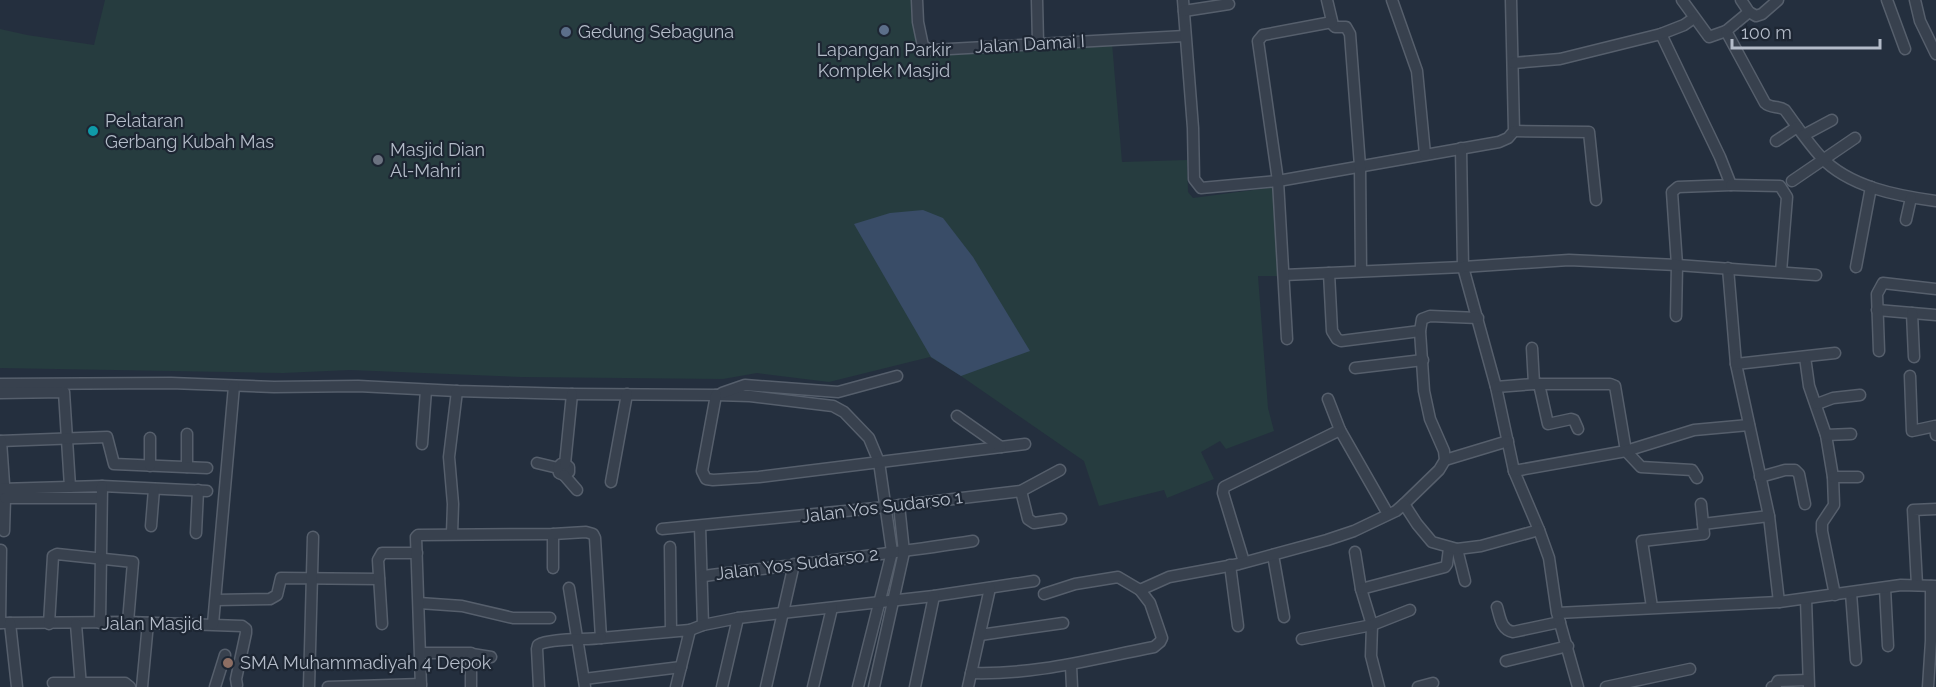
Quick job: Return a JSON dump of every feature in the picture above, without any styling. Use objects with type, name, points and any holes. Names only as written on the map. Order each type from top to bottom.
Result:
[{"type":"street","name":"Jalan Damai I","points":[[917,0],[921,40],[923,46],[931,50],[1185,36]]},
{"type":"street","points":[[1037,0],[1038,44]]},
{"type":"street","points":[[1327,0],[1335,27],[1346,27],[1350,34],[1360,166],[1361,271]]},
{"type":"street","points":[[1392,0],[1418,71],[1425,154]]},
{"type":"street","points":[[1229,4],[1183,6],[1193,128],[1194,179],[1201,188],[1278,182],[1499,142],[1508,138],[1514,131],[1511,0]]},
{"type":"street","points":[[1682,0],[1708,36],[1726,31],[1749,12]]},
{"type":"street","points":[[1741,0],[1749,12],[1759,16],[1778,0]]},
{"type":"street","points":[[1887,0],[1905,49]]},
{"type":"street","points":[[1915,0],[1920,21],[1936,51]]},
{"type":"street","points":[[1513,63],[1560,59],[1661,34],[1684,25],[1694,18]]},
{"type":"street","points":[[1287,339],[1278,182],[1258,40],[1263,35],[1332,22]]},
{"type":"street","points":[[1726,31],[1765,103],[1769,107],[1782,107],[1822,159],[1836,170],[1871,187],[1911,198],[1936,201]]},
{"type":"street","points":[[1661,34],[1731,185]]},
{"type":"street","points":[[1776,141],[1832,120]]},
{"type":"street","points":[[1514,131],[1589,132],[1596,200]]},
{"type":"street","points":[[1792,181],[1855,138]]},
{"type":"street","points":[[1461,148],[1463,267],[1496,387],[1514,471],[1549,558],[1558,618],[1568,646],[1578,687]]},
{"type":"street","points":[[1676,316],[1677,265],[1672,197],[1674,189],[1695,185],[1780,186],[1787,197],[1781,272]]},
{"type":"street","points":[[1856,267],[1871,187]]},
{"type":"street","points":[[1906,220],[1911,198]]},
{"type":"street","points":[[1284,275],[1569,260],[1816,275]]},
{"type":"street","points":[[1728,268],[1736,364],[1768,516],[1779,602]]},
{"type":"street","points":[[1329,273],[1332,331],[1337,339],[1341,341],[1420,331]]},
{"type":"street","points":[[1879,351],[1876,294],[1883,283],[1936,288]]},
{"type":"street","points":[[1877,310],[1936,315]]},
{"type":"street","points":[[1912,313],[1914,357]]},
{"type":"street","points":[[1140,590],[1169,577],[1239,564],[1354,531],[1401,508],[1439,470],[1445,460],[1444,451],[1430,419],[1424,391],[1420,331],[1422,319],[1425,317],[1478,318]]},
{"type":"street","points":[[1532,348],[1537,384],[1547,423],[1574,420],[1578,429]]},
{"type":"street","points":[[1736,364],[1835,353]]},
{"type":"street","points":[[1804,357],[1809,386],[1826,435],[1833,477],[1834,505],[1822,523],[1822,531],[1835,595]]},
{"type":"street","points":[[1355,368],[1423,360]]},
{"type":"street","points":[[1910,375],[1912,431],[1936,429]]},
{"type":"street","points":[[716,395],[745,385],[838,392],[897,376]]},
{"type":"street","points":[[0,384],[171,383],[234,386],[358,386],[572,394],[716,395],[750,396],[833,406],[844,412],[869,438],[879,462],[892,552],[858,687]]},
{"type":"street","points":[[1496,387],[1537,384],[1610,384],[1615,386],[1626,451],[1641,466],[1692,470],[1697,478]]},
{"type":"street","points":[[213,624],[234,386]]},
{"type":"street","points":[[423,444],[426,390]]},
{"type":"street","points":[[452,534],[453,504],[449,457],[458,391]]},
{"type":"street","points":[[0,393],[64,392],[70,487]]},
{"type":"street","points":[[572,394],[563,469],[577,490]]},
{"type":"street","points":[[611,482],[627,394]]},
{"type":"street","points":[[716,395],[702,471],[706,478],[722,480],[759,477],[1025,444]]},
{"type":"street","points":[[1816,404],[1833,398],[1860,395]]},
{"type":"street","points":[[1328,399],[1340,430],[1388,514]]},
{"type":"street","points":[[957,416],[1001,447]]},
{"type":"street","points":[[1514,471],[1626,451],[1694,430],[1749,425]]},
{"type":"street","points":[[1238,626],[1239,564],[1223,493],[1224,487],[1340,430]]},
{"type":"street","points":[[187,434],[188,467]]},
{"type":"street","points":[[1826,435],[1851,434]]},
{"type":"street","points":[[4,531],[0,441],[107,437],[114,464],[207,468]]},
{"type":"street","points":[[150,438],[150,466]]},
{"type":"street","points":[[1445,460],[1508,441]]},
{"type":"street","points":[[537,463],[563,469]]},
{"type":"street","name":"Jalan Yos Sudarso 1","points":[[662,529],[1021,491],[1059,470]]},
{"type":"street","points":[[1760,477],[1785,470],[1795,470],[1798,472],[1804,504]]},
{"type":"street","points":[[1833,477],[1858,477]]},
{"type":"street","points":[[3,492],[102,486],[203,490],[196,533]]},
{"type":"street","points":[[100,623],[102,486]]},
{"type":"street","points":[[151,525],[154,489]]},
{"type":"street","points":[[1021,491],[1030,521],[1034,523],[1061,519]]},
{"type":"street","points":[[3,492],[101,498]]},
{"type":"street","points":[[1404,504],[1432,542],[1453,549],[1481,546],[1539,530]]},
{"type":"street","points":[[1652,607],[1642,542],[1643,540],[1702,535],[1704,533],[1701,504]]},
{"type":"street","points":[[874,687],[904,552],[899,505]]},
{"type":"street","points":[[1917,585],[1913,510],[1936,509]]},
{"type":"street","points":[[1703,524],[1768,516]]},
{"type":"street","points":[[700,526],[703,625]]},
{"type":"street","points":[[328,687],[421,686],[416,537],[418,535],[586,532],[593,534],[602,638]]},
{"type":"street","points":[[553,534],[553,568]]},
{"type":"street","points":[[309,687],[313,537]]},
{"type":"street","name":"Jalan Yos Sudarso 2","points":[[703,576],[973,542]]},
{"type":"street","points":[[670,547],[671,631]]},
{"type":"street","points":[[1453,549],[1465,581]]},
{"type":"street","points":[[1361,589],[1445,567],[1453,549]]},
{"type":"street","points":[[1,550],[3,623],[17,687]]},
{"type":"street","points":[[1355,552],[1361,589],[1372,625],[1371,656],[1379,687]]},
{"type":"street","points":[[382,624],[378,560],[382,553],[417,554]]},
{"type":"street","points":[[49,624],[54,554],[102,557],[133,562],[128,622]]},
{"type":"street","points":[[1273,555],[1284,617]]},
{"type":"street","points":[[766,687],[794,564]]},
{"type":"street","points":[[971,673],[1015,673],[1071,666],[1154,647],[1162,638],[1150,603],[1140,590],[1118,577],[1075,584],[1044,594]]},
{"type":"street","points":[[216,600],[270,599],[277,595],[281,578],[379,579]]},
{"type":"street","points":[[539,687],[537,649],[538,645],[546,642],[690,630],[738,618],[934,596],[1034,581]]},
{"type":"street","points":[[1497,607],[1507,631],[1517,632],[1558,618],[1652,607],[1779,602],[1909,584],[1934,586],[1928,687]]},
{"type":"street","points":[[569,588],[585,683],[681,667]]},
{"type":"street","points":[[968,687],[990,588]]},
{"type":"street","points":[[1885,588],[1888,646]]},
{"type":"street","points":[[1851,592],[1856,660]]},
{"type":"street","points":[[915,687],[934,596]]},
{"type":"street","points":[[1772,687],[1775,687],[1778,681],[1809,683],[1806,599]]},
{"type":"street","points":[[419,603],[462,606],[513,618],[550,618]]},
{"type":"street","points":[[813,687],[832,608]]},
{"type":"street","points":[[1302,639],[1327,632],[1372,625],[1410,610]]},
{"type":"street","points":[[722,687],[738,618]]},
{"type":"street","name":"Jalan Masjid","points":[[3,623],[128,622],[242,626],[246,628],[235,686]]},
{"type":"street","points":[[142,687],[147,623]]},
{"type":"street","points":[[980,635],[1063,623]]},
{"type":"street","points":[[76,624],[80,685]]},
{"type":"street","points":[[676,687],[690,630]]},
{"type":"street","points":[[1506,661],[1568,646]]},
{"type":"street","points":[[421,653],[470,652],[491,657]]},
{"type":"street","points":[[471,687],[472,654]]},
{"type":"street","points":[[215,687],[225,655]]},
{"type":"street","points":[[1071,666],[1072,687]]},
{"type":"street","points":[[1606,687],[1690,669]]},
{"type":"street","points":[[52,682],[80,685],[125,683],[130,687]]},
{"type":"street","points":[[1418,687],[1433,683]]},
{"type":"green space","points":[[105,0],[913,0],[917,55],[1112,43],[1122,162],[1187,160],[1188,192],[1193,198],[1276,187],[1279,276],[1258,276],[1268,408],[1274,431],[1226,449],[1220,441],[1201,452],[1214,479],[1167,498],[1164,490],[1099,506],[1084,461],[930,357],[829,382],[757,373],[723,379],[521,377],[350,370],[283,373],[0,368],[0,29],[94,45]]},
{"type":"water","points":[[923,210],[943,218],[973,257],[1030,351],[961,376],[931,357],[854,224],[890,213]]},
{"type":"place","name":"Lapangan Parkir Komplek Masjid","points":[[884,30]]},
{"type":"place","name":"Gedung Sebaguna","points":[[566,32]]},
{"type":"place","name":"Pelataran Gerbang Kubah Mas","points":[[93,131]]},
{"type":"place","name":"Masjid Dian Al-Mahri","points":[[378,160]]},
{"type":"place","name":"SMA Muhammadiyah 4 Depok","points":[[228,663]]}]
